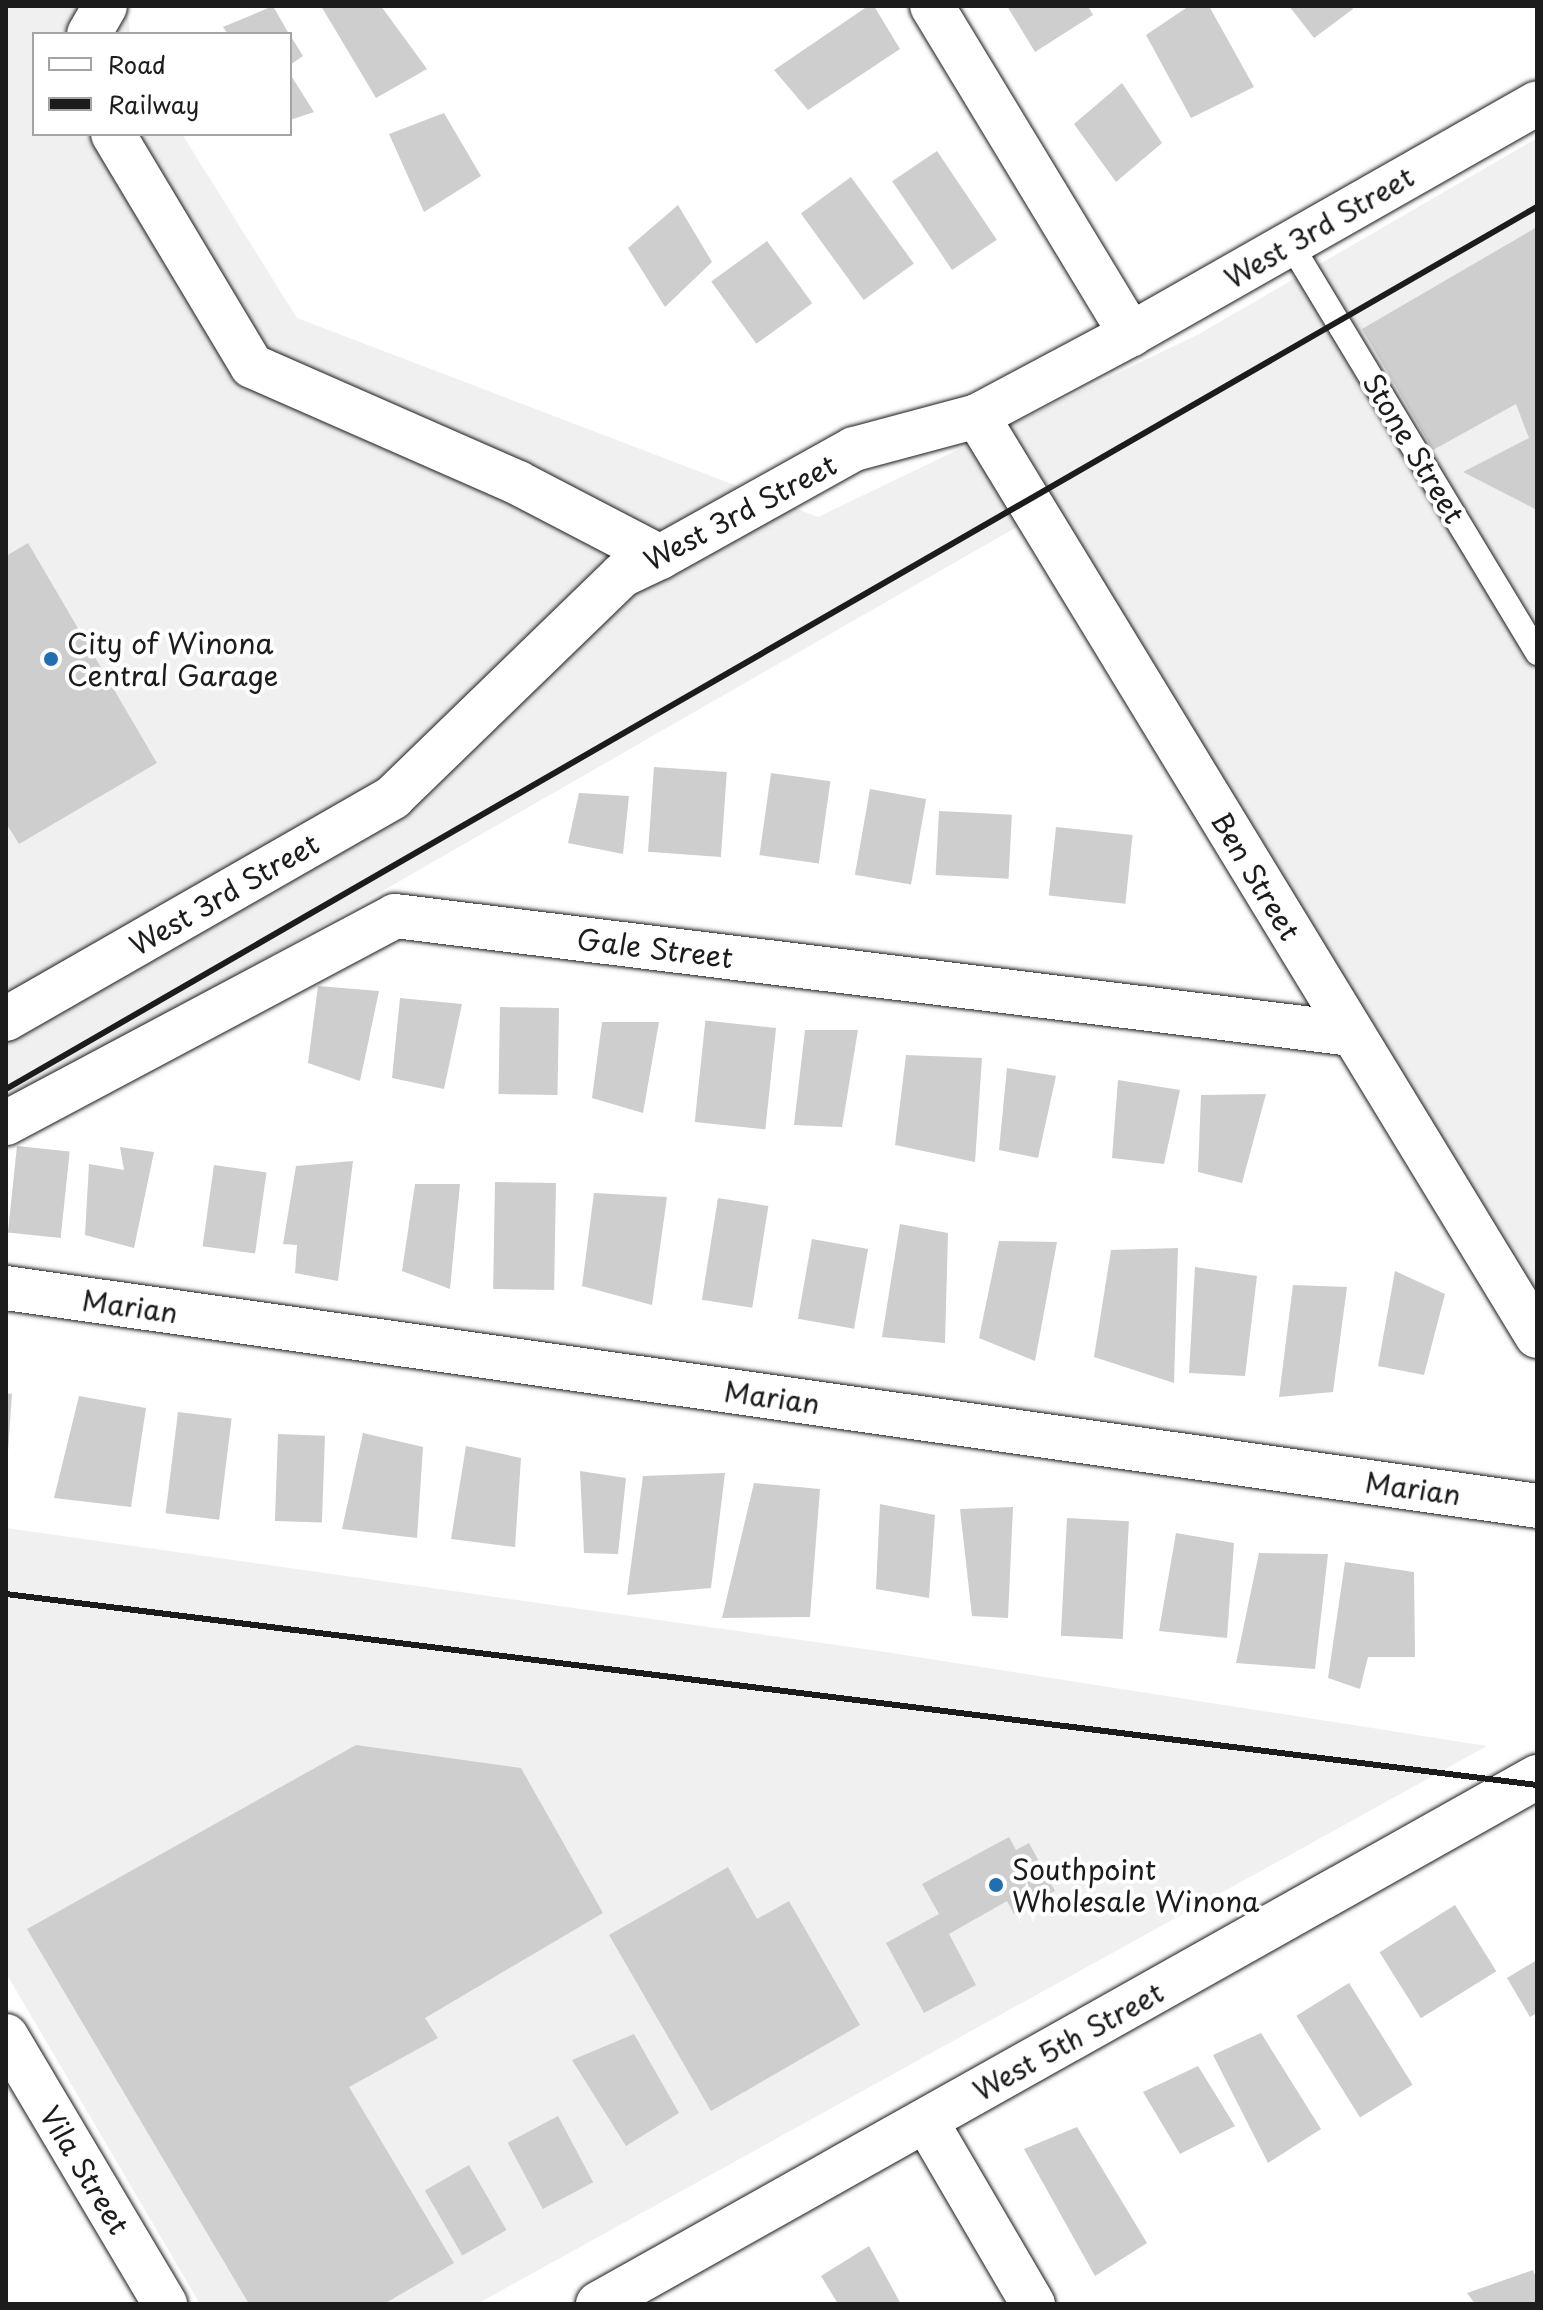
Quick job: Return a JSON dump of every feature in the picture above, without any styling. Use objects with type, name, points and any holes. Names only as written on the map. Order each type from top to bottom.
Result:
[{"type":"street","points":[[90,32],[105,6]]},
{"type":"street","points":[[932,6],[1131,334]]},
{"type":"street","name":"West 3rd Street","points":[[6,1019],[393,797],[622,575],[854,449],[977,416],[1131,334],[1537,103]]},
{"type":"street","points":[[114,136],[252,366],[518,483],[660,557]]},
{"type":"street","name":"Ben Street","points":[[977,416],[1537,1336]]},
{"type":"street","name":"Gale Street","points":[[6,1123],[395,916],[1352,1034]]},
{"type":"street","name":"Marian","points":[[6,1288],[1537,1506]]},
{"type":"street","name":"West 5th Street","points":[[598,2304],[1537,1777]]},
{"type":"street","name":"Vila Street","points":[[6,2036],[165,2304]]},
{"type":"street","points":[[926,2121],[1033,2304]]},
{"type":"lane","name":"Stone Street","points":[[1290,243],[1537,653]]},
{"type":"shaded area","points":[[6,6],[127,6],[130,32],[32,32],[32,136],[183,136],[297,318],[818,517],[1199,334],[1537,138],[1537,1295],[1050,508],[6,1107]]},
{"type":"shaded area","points":[[6,1528],[879,1651],[1487,1746],[477,2304],[200,2304],[6,1973]]},
{"type":"building","points":[[273,6],[288,32],[227,32],[223,27]]},
{"type":"building","points":[[321,6],[381,6],[427,69],[376,98]]},
{"type":"building","points":[[868,6],[874,6],[900,49],[808,110],[774,70]]},
{"type":"building","points":[[1007,6],[1088,6],[1093,15],[1035,52]]},
{"type":"building","points":[[1189,6],[1209,6],[1254,87],[1191,118],[1146,35]]},
{"type":"building","points":[[1289,6],[1351,6],[1353,9],[1314,38]]},
{"type":"building","points":[[292,38],[303,56],[292,64]]},
{"type":"building","points":[[292,77],[314,112],[292,119]]},
{"type":"building","points":[[1122,83],[1162,143],[1116,182],[1074,124]]},
{"type":"building","points":[[444,113],[481,176],[424,212],[389,134]]},
{"type":"building","points":[[937,151],[997,240],[952,270],[892,181]]},
{"type":"building","points":[[851,177],[914,264],[864,300],[801,213]]},
{"type":"building","points":[[678,205],[712,262],[665,307],[628,248]]},
{"type":"building","points":[[1537,227],[1537,510],[1463,472],[1529,438],[1516,404],[1433,450],[1362,329]]},
{"type":"building","points":[[767,241],[812,303],[756,344],[711,282]]},
{"type":"building","name":"City of Winona Central Garage","points":[[28,543],[157,763],[19,844],[6,823],[6,556]]},
{"type":"building","points":[[654,767],[727,772],[721,857],[648,852]]},
{"type":"building","points":[[771,773],[830,781],[819,864],[759,855]]},
{"type":"building","points":[[870,789],[926,799],[911,885],[855,875]]},
{"type":"building","points":[[579,793],[629,796],[623,854],[568,843]]},
{"type":"building","points":[[939,811],[1012,815],[1009,879],[936,875]]},
{"type":"building","points":[[1056,827],[1133,835],[1125,904],[1049,896]]},
{"type":"building","points":[[318,986],[379,991],[360,1081],[308,1063]]},
{"type":"building","points":[[400,998],[462,1004],[444,1089],[392,1078]]},
{"type":"building","points":[[500,1007],[559,1008],[557,1095],[498,1094]]},
{"type":"building","points":[[705,1021],[776,1028],[765,1129],[695,1122]]},
{"type":"building","points":[[602,1022],[659,1022],[643,1113],[592,1098]]},
{"type":"building","points":[[805,1030],[858,1030],[842,1127],[794,1125]]},
{"type":"building","points":[[906,1055],[982,1058],[975,1162],[895,1145]]},
{"type":"building","points":[[1007,1068],[1056,1076],[1038,1158],[999,1150]]},
{"type":"building","points":[[1118,1080],[1180,1090],[1164,1164],[1112,1158]]},
{"type":"building","points":[[1266,1094],[1242,1183],[1198,1172],[1201,1095]]},
{"type":"building","points":[[17,1146],[70,1152],[61,1238],[8,1233]]},
{"type":"building","points":[[120,1147],[154,1152],[134,1248],[85,1235],[89,1164],[124,1170]]},
{"type":"building","points":[[353,1161],[338,1281],[295,1273],[297,1245],[283,1244],[296,1166]]},
{"type":"building","points":[[214,1165],[266,1172],[255,1254],[203,1246]]},
{"type":"building","points":[[495,1182],[556,1183],[554,1290],[493,1289]]},
{"type":"building","points":[[415,1184],[460,1184],[450,1289],[402,1271]]},
{"type":"building","points":[[594,1193],[667,1197],[652,1305],[582,1286]]},
{"type":"building","points":[[718,1198],[768,1206],[752,1308],[702,1300]]},
{"type":"building","points":[[900,1224],[948,1233],[945,1343],[882,1337]]},
{"type":"building","points":[[812,1239],[868,1249],[854,1329],[798,1319]]},
{"type":"building","points":[[999,1241],[1057,1242],[1035,1361],[979,1338]]},
{"type":"building","points":[[1178,1248],[1174,1383],[1094,1357],[1111,1250]]},
{"type":"building","points":[[1195,1267],[1257,1276],[1245,1376],[1189,1373]]},
{"type":"building","points":[[1395,1271],[1445,1294],[1424,1375],[1378,1366]]},
{"type":"building","points":[[1293,1285],[1347,1287],[1333,1392],[1279,1397]]},
{"type":"building","points":[[6,1393],[12,1394],[8,1451],[6,1450]]},
{"type":"building","points":[[79,1396],[146,1408],[131,1507],[54,1498]]},
{"type":"building","points":[[178,1412],[232,1419],[219,1520],[166,1513]]},
{"type":"building","points":[[363,1433],[423,1447],[417,1538],[342,1529]]},
{"type":"building","points":[[278,1434],[325,1436],[322,1523],[275,1521]]},
{"type":"building","points":[[466,1446],[521,1458],[515,1547],[451,1539]]},
{"type":"building","points":[[580,1471],[626,1478],[618,1554],[584,1553]]},
{"type":"building","points":[[725,1473],[711,1588],[627,1595],[643,1476]]},
{"type":"building","points":[[754,1483],[820,1489],[810,1617],[722,1618]]},
{"type":"building","points":[[880,1504],[935,1515],[929,1598],[876,1589]]},
{"type":"building","points":[[1013,1507],[1008,1618],[972,1616],[960,1509]]},
{"type":"building","points":[[1067,1518],[1129,1521],[1123,1639],[1061,1636]]},
{"type":"building","points":[[1176,1533],[1234,1543],[1227,1638],[1159,1631]]},
{"type":"building","points":[[1259,1553],[1328,1554],[1315,1669],[1236,1663]]},
{"type":"building","points":[[1345,1562],[1414,1572],[1415,1657],[1368,1657],[1360,1689],[1328,1678]]},
{"type":"building","points":[[356,1745],[521,1768],[603,1913],[425,2018],[438,2038],[349,2087],[454,2263],[384,2304],[249,2304],[27,1929]]},
{"type":"building","points":[[1009,1837],[1016,1850],[1029,1843],[1055,1891],[1014,1914],[1007,1901],[949,1934],[976,1985],[924,2013],[886,1943],[939,1914],[922,1884]]},
{"type":"building","points":[[728,1867],[757,1919],[789,1901],[860,2025],[711,2111],[609,1935]]},
{"type":"building","points":[[1455,1905],[1496,1971],[1421,2018],[1380,1952]]},
{"type":"building","points":[[1537,1960],[1537,2013],[1530,2017],[1507,1978]]},
{"type":"building","points":[[1349,1983],[1413,2085],[1360,2118],[1296,2016]]},
{"type":"building","points":[[1261,2033],[1321,2129],[1268,2163],[1213,2055]]},
{"type":"building","points":[[634,2034],[679,2113],[626,2146],[572,2060]]},
{"type":"building","points":[[1198,2066],[1235,2126],[1180,2154],[1143,2092]]},
{"type":"building","points":[[558,2116],[593,2182],[543,2209],[508,2143]]},
{"type":"building","points":[[1077,2127],[1147,2243],[1095,2276],[1024,2149]]},
{"type":"building","points":[[469,2165],[506,2230],[462,2255],[425,2190]]},
{"type":"building","points":[[869,2246],[901,2304],[838,2304],[821,2276]]},
{"type":"building","points":[[1533,2270],[1537,2281],[1537,2304],[1475,2304],[1467,2293]]},
{"type":"railway","points":[[6,1089],[1537,207]]},
{"type":"railway","points":[[6,1594],[1537,1785]]},
{"type":"place","name":"City of Winona Central Garage","points":[[51,659]]},
{"type":"place","name":"Southpoint Wholesale Winona","points":[[996,1885]]}]
